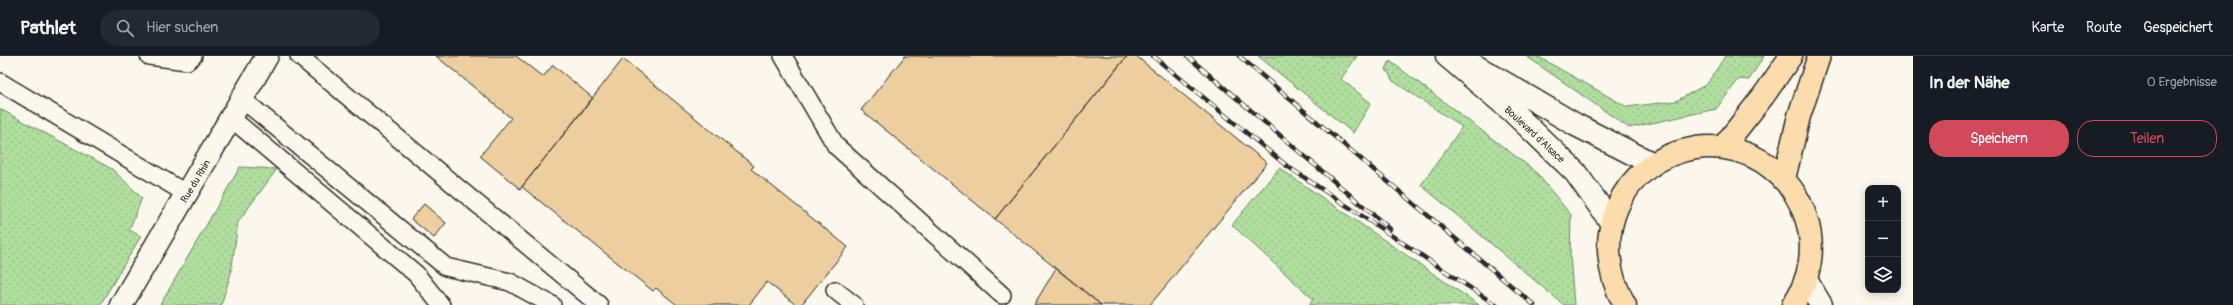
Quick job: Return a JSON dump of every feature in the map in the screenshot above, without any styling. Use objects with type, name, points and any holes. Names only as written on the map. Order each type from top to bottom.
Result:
[{"type":"main road","name":"Rue du Rhin","points":[[121,305],[267,56]]},
{"type":"main road","name":"Boulevard d'Alsace","points":[[1447,56],[1513,112],[1575,172],[1611,222]]},
{"type":"main road","name":"Boulevard d'Alsace","points":[[1459,56],[1576,125],[1653,164]]},
{"type":"main road","points":[[1723,148],[1764,95],[1791,56]]},
{"type":"main road","points":[[1784,179],[1799,116],[1819,56]]},
{"type":"main road","points":[[1625,305],[1615,285],[1608,254],[1611,222],[1627,189],[1639,175],[1653,164],[1670,155],[1705,147],[1723,148],[1756,158],[1784,179],[1795,194],[1809,227],[1811,244],[1806,280],[1793,305]]},
{"type":"main road","points":[[1806,280],[1821,305]]},
{"type":"main road","points":[[1605,305],[1615,285]]},
{"type":"lane","points":[[149,56],[187,61],[194,56]]},
{"type":"lane","points":[[299,56],[599,305]]},
{"type":"lane","points":[[783,56],[836,146],[1002,295]]},
{"type":"lane","points":[[0,82],[187,194]]},
{"type":"lane","points":[[242,98],[446,267],[510,282],[552,305]]},
{"type":"lane","points":[[231,118],[416,274],[441,304]]},
{"type":"lane","points":[[835,290],[854,305]]},
{"type":"green space","points":[[1258,56],[1357,56],[1341,79],[1371,103],[1353,133]]},
{"type":"green space","points":[[1526,56],[1537,56],[1627,107],[1676,101],[1707,84],[1725,56],[1764,56],[1749,80],[1739,79],[1716,109],[1629,128]]},
{"type":"green space","points":[[1390,61],[1535,171],[1571,215],[1570,255],[1574,305],[1564,305],[1421,185],[1462,127],[1393,81],[1386,69]]},
{"type":"green space","points":[[0,109],[112,169],[142,198],[129,230],[141,236],[100,305],[0,305]]},
{"type":"green space","points":[[240,167],[277,169],[238,222],[231,273],[221,305],[160,305]]},
{"type":"green space","points":[[1279,168],[1479,305],[1309,305],[1313,299],[1232,225]]},
{"type":"building","points":[[436,56],[516,56],[543,77],[553,65],[593,98],[520,189],[480,156],[511,118]]},
{"type":"building","points":[[905,56],[1127,56],[995,219],[861,110]]},
{"type":"building","points":[[1127,56],[1136,56],[1267,163],[1150,305],[1101,305],[995,219]]},
{"type":"building","points":[[623,59],[754,166],[751,169],[848,247],[801,305],[796,305],[767,282],[749,305],[677,305],[656,288],[653,291],[522,187]]},
{"type":"building","points":[[424,204],[446,223],[434,238],[411,219]]},
{"type":"building","points":[[1056,268],[1101,305],[1034,305]]},
{"type":"railway","points":[[1153,56],[1287,166],[1496,305]]},
{"type":"railway","points":[[1187,56],[1390,229]]},
{"type":"railway","points":[[1239,56],[1534,305]]}]
